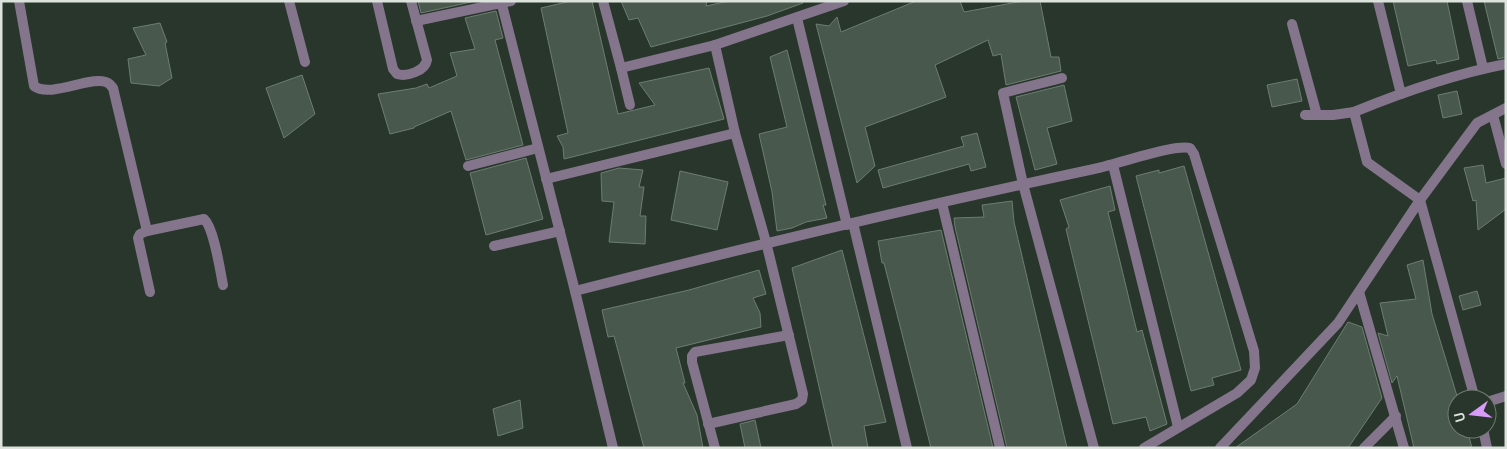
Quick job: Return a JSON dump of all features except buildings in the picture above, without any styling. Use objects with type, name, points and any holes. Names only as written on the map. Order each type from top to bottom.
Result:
[{"type":"street","points":[[19,1],[34,86],[38,89],[59,88],[102,81],[109,83],[113,88],[147,231]]},
{"type":"street","points":[[289,1],[305,62]]},
{"type":"street","points":[[377,1],[393,69],[399,76],[422,69],[427,63],[411,1]]},
{"type":"street","points":[[604,1],[630,105]]},
{"type":"street","points":[[621,68],[715,45],[844,1]]},
{"type":"street","points":[[1378,1],[1400,94]]},
{"type":"street","points":[[1467,1],[1483,68]]},
{"type":"street","points":[[416,21],[505,2],[538,148],[613,448]]},
{"type":"street","points":[[798,18],[907,448]]},
{"type":"street","points":[[1292,24],[1317,115]]},
{"type":"street","points":[[708,424],[796,404],[802,400],[803,394],[766,242],[735,133],[715,45]]},
{"type":"street","points":[[1305,115],[1332,115],[1354,112],[1400,94],[1483,68],[1506,64]]},
{"type":"street","points":[[1062,78],[1003,93],[1023,184],[1094,448]]},
{"type":"street","points":[[1220,448],[1338,323],[1420,200],[1477,123],[1506,108]]},
{"type":"street","points":[[1354,112],[1367,162],[1420,200],[1472,389]]},
{"type":"street","points":[[1493,115],[1506,164]]},
{"type":"street","points":[[546,179],[735,133]]},
{"type":"street","points":[[575,291],[766,242],[1113,165],[1178,147],[1190,148],[1194,154],[1254,351],[1256,368],[1251,380],[1237,393],[1144,448]]},
{"type":"street","points":[[468,166],[538,148]]},
{"type":"street","points":[[1113,165],[1178,427]]},
{"type":"street","points":[[942,203],[1000,448]]},
{"type":"street","points":[[150,292],[138,238],[140,234],[204,219],[208,223],[212,235],[223,286]]},
{"type":"street","points":[[494,246],[560,231]]},
{"type":"street","points":[[1359,292],[1404,448]]},
{"type":"street","points":[[715,448],[692,356],[695,352],[789,334]]},
{"type":"street","points":[[1364,448],[1396,416]]}]
